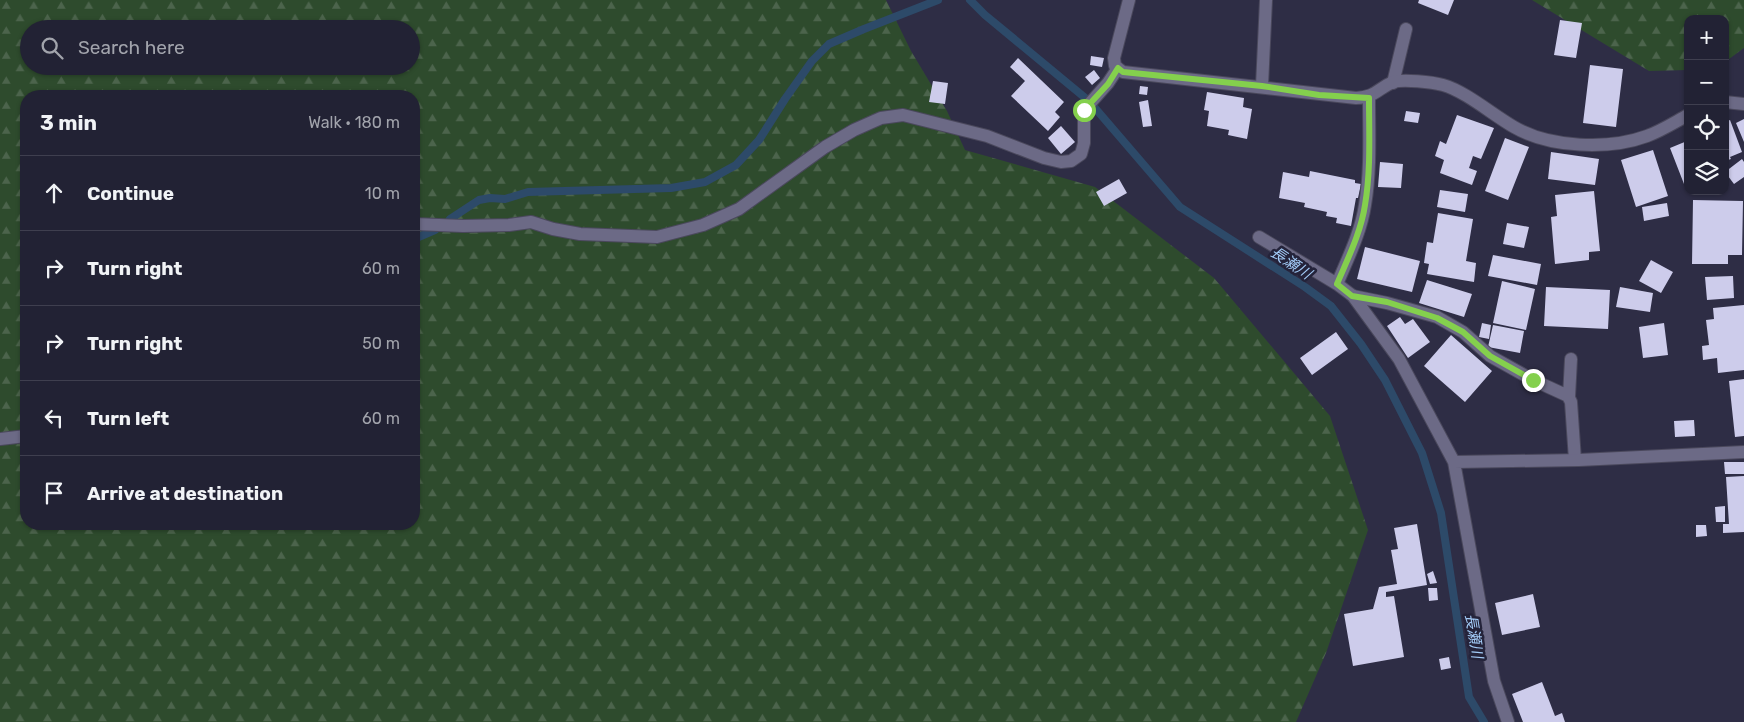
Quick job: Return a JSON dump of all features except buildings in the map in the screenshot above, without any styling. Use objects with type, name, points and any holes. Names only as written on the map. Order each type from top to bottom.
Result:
[{"type":"street","points":[[1129,0],[1114,58],[1115,66],[1123,72],[1262,86],[1319,95],[1369,98],[1393,83],[1422,82],[1443,85],[1457,91],[1516,128],[1536,138],[1560,142],[1602,145],[1621,143],[1648,136],[1684,117]]},
{"type":"street","points":[[1262,86],[1266,0]]},
{"type":"street","points":[[1393,83],[1406,29]]},
{"type":"street","points":[[420,224],[464,226],[509,225],[531,222],[553,229],[580,234],[657,237],[703,225],[739,209],[825,147],[854,130],[881,118],[903,115],[986,136],[1044,158],[1061,162],[1071,161],[1080,154],[1084,143],[1084,110],[1118,68]]},
{"type":"street","points":[[1337,284],[1360,224],[1365,205],[1368,178],[1369,98]]},
{"type":"street","points":[[1729,102],[1744,104]]},
{"type":"street","points":[[1259,236],[1337,284],[1352,296],[1399,359],[1454,462],[1494,682],[1508,722]]},
{"type":"street","points":[[1352,296],[1387,302],[1437,318],[1463,332],[1490,356],[1569,397]]},
{"type":"street","points":[[1571,359],[1569,397],[1572,402],[1575,460]]},
{"type":"street","points":[[0,439],[20,437]]},
{"type":"street","points":[[1454,462],[1575,460],[1744,452]]},
{"type":"green space","points":[[0,0],[886,0],[911,51],[947,111],[965,150],[1095,187],[1214,278],[1330,416],[1368,530],[1326,653],[1296,722],[0,722]]},
{"type":"green space","points":[[1532,0],[1744,0],[1744,48],[1729,59],[1729,15],[1684,15],[1684,70],[1649,71]]},
{"type":"waterway","points":[[450,219],[479,200],[490,198],[505,199],[528,192],[671,188],[705,182],[736,165],[759,140],[812,61],[829,44],[938,0]]},
{"type":"waterway","name":"長瀬川","points":[[970,0],[985,15],[1089,101],[1180,207],[1305,287],[1331,306],[1361,344],[1385,380],[1422,453],[1441,513],[1469,697],[1484,722]]},
{"type":"waterway","points":[[420,236],[435,230]]},
{"type":"route","points":[[1084,110],[1108,84],[1118,68],[1123,72],[1262,86],[1319,95],[1369,98],[1368,178],[1365,205],[1351,251],[1337,284],[1352,296],[1387,302],[1437,318],[1463,332],[1490,356],[1533,380]]}]
